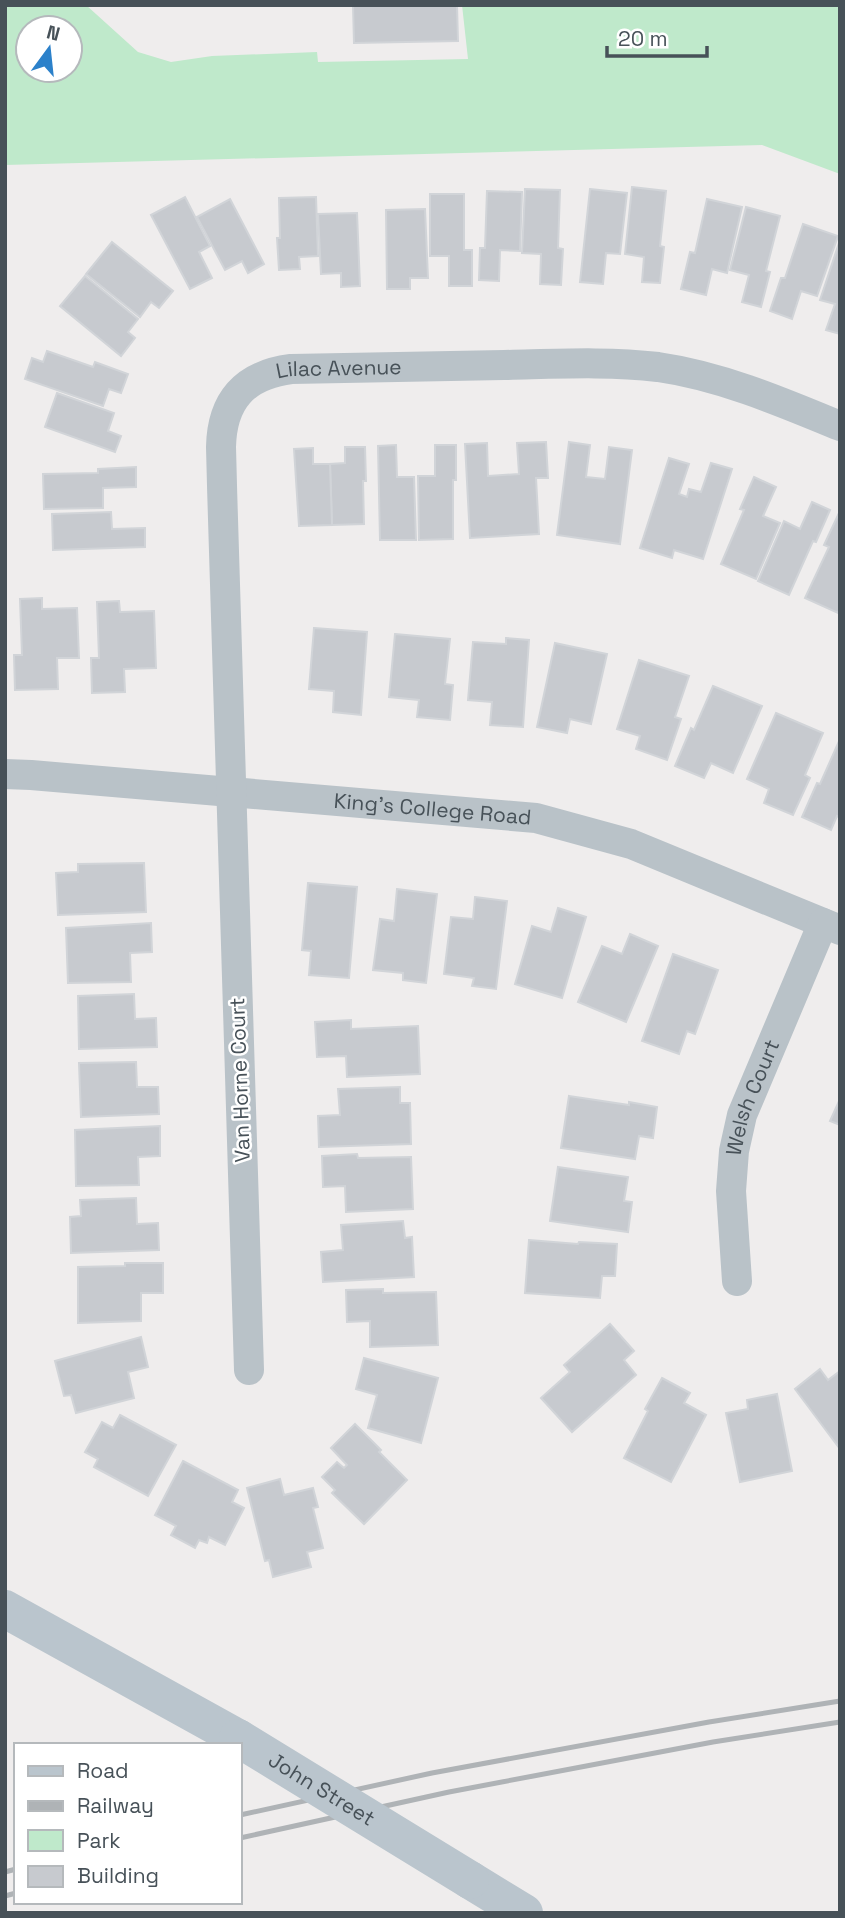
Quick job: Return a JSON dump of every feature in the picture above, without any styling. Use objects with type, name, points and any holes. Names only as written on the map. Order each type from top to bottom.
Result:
[{"type":"main road","name":"John Street","points":[[5,1609],[237,1738],[524,1913]]},
{"type":"street","name":"Lilac Avenue","points":[[231,791],[221,433],[229,406],[248,383],[262,375],[291,369],[575,363],[646,366],[716,380],[840,426]]},
{"type":"street","name":"King's College Road","points":[[5,774],[536,818],[631,844],[831,926]]},
{"type":"street","name":"Van Horne Court","points":[[231,791],[249,1370]]},
{"type":"street","name":"Welsh Court","points":[[737,1281],[732,1191],[734,1151],[742,1115],[831,926]]},
{"type":"green space","points":[[5,5],[86,5],[138,52],[171,62],[212,56],[317,52],[318,62],[468,59],[462,5],[840,5],[840,174],[762,145],[5,165]]},
{"type":"building","points":[[353,5],[457,5],[458,41],[354,43]]},
{"type":"building","points":[[632,187],[666,191],[660,246],[664,247],[660,283],[642,282],[644,257],[625,254]]},
{"type":"building","points":[[525,189],[560,190],[558,248],[563,249],[561,285],[540,284],[541,254],[522,253]]},
{"type":"building","points":[[590,189],[627,193],[620,254],[606,253],[603,284],[580,282]]},
{"type":"building","points":[[487,191],[522,192],[520,251],[500,250],[499,281],[479,280],[480,248],[485,248]]},
{"type":"building","points":[[430,194],[464,194],[464,250],[472,250],[472,286],[449,286],[449,256],[430,256]]},
{"type":"building","points":[[185,197],[210,246],[199,252],[212,278],[190,289],[151,215]]},
{"type":"building","points":[[316,197],[318,256],[299,257],[300,269],[279,270],[279,198]]},
{"type":"building","points":[[230,199],[264,264],[248,273],[242,261],[225,270],[197,217]]},
{"type":"building","points":[[707,199],[742,207],[727,273],[712,269],[706,295],[681,289],[690,252],[695,253]]},
{"type":"building","points":[[746,207],[780,216],[766,271],[770,272],[761,307],[742,302],[749,275],[730,270]]},
{"type":"building","points":[[425,209],[428,278],[410,278],[410,289],[387,289],[386,210]]},
{"type":"building","points":[[357,213],[360,286],[341,287],[341,273],[321,274],[318,214]]},
{"type":"building","points":[[803,224],[838,236],[817,296],[801,291],[792,319],[770,311],[781,278],[785,278]]},
{"type":"building","points":[[840,240],[840,334],[826,330],[835,304],[820,300]]},
{"type":"building","points":[[112,242],[173,291],[159,308],[151,302],[140,317],[86,274]]},
{"type":"building","points":[[85,276],[138,319],[128,332],[135,338],[121,356],[60,306]]},
{"type":"building","points":[[47,351],[93,367],[95,362],[128,374],[121,393],[109,389],[103,406],[25,379],[32,358],[43,362]]},
{"type":"building","points":[[57,393],[114,413],[108,431],[121,436],[115,452],[45,427]]},
{"type":"building","points":[[546,442],[548,478],[536,478],[539,534],[470,538],[465,444],[487,443],[488,476],[519,474],[517,443]]},
{"type":"building","points":[[569,442],[590,445],[586,477],[605,479],[609,447],[632,450],[620,544],[557,535]]},
{"type":"building","points":[[396,445],[397,477],[414,477],[416,540],[380,540],[378,446]]},
{"type":"building","points":[[435,445],[456,445],[453,539],[419,540],[418,476],[435,476]]},
{"type":"building","points":[[345,447],[365,447],[364,524],[332,525],[330,464],[345,463]]},
{"type":"building","points":[[313,448],[313,464],[330,464],[332,525],[299,526],[294,449]]},
{"type":"building","points":[[669,458],[689,464],[679,494],[687,497],[689,489],[701,492],[711,463],[732,469],[703,559],[674,550],[672,558],[640,548]]},
{"type":"building","points":[[136,467],[136,487],[103,488],[103,508],[44,509],[43,474],[98,473],[98,469]]},
{"type":"building","points":[[754,477],[776,487],[763,516],[780,523],[756,579],[721,564],[744,510],[740,509]]},
{"type":"building","points":[[812,502],[830,510],[789,595],[758,581],[784,521],[800,529]]},
{"type":"building","points":[[111,512],[112,529],[145,528],[145,547],[53,550],[52,514]]},
{"type":"building","points":[[839,513],[838,613],[805,598],[829,547],[824,545]]},
{"type":"building","points":[[42,598],[42,609],[77,608],[79,658],[57,658],[58,689],[15,690],[14,655],[22,655],[20,599]]},
{"type":"building","points":[[119,601],[120,612],[154,611],[156,668],[124,669],[125,692],[92,693],[91,658],[99,658],[97,602]]},
{"type":"building","points":[[314,628],[367,632],[361,715],[333,712],[334,691],[309,689]]},
{"type":"building","points":[[395,634],[450,639],[445,684],[453,685],[450,720],[417,717],[419,700],[389,697]]},
{"type":"building","points":[[506,638],[529,640],[523,727],[490,725],[492,702],[468,700],[473,642],[506,644]]},
{"type":"building","points":[[555,643],[607,654],[591,724],[570,719],[567,733],[537,727]]},
{"type":"building","points":[[639,660],[689,676],[675,717],[681,719],[667,760],[636,749],[640,736],[617,729]]},
{"type":"building","points":[[713,686],[762,706],[733,773],[711,763],[704,778],[675,766]]},
{"type":"building","points":[[776,713],[823,733],[805,775],[810,778],[793,815],[764,803],[769,789],[747,779]]},
{"type":"building","points":[[840,739],[840,818],[837,816],[831,830],[802,817]]},
{"type":"building","points":[[144,863],[146,912],[58,915],[56,873],[78,872],[78,864]]},
{"type":"building","points":[[308,883],[357,887],[349,978],[309,975],[311,951],[302,950]]},
{"type":"building","points":[[397,889],[437,894],[426,983],[403,980],[403,973],[373,970],[380,919],[394,921]]},
{"type":"building","points":[[475,897],[507,901],[496,989],[472,986],[474,978],[444,974],[451,917],[473,919]]},
{"type":"building","points":[[558,908],[586,917],[562,998],[515,984],[532,926],[551,932]]},
{"type":"building","points":[[151,923],[152,952],[130,953],[131,982],[68,983],[66,928]]},
{"type":"building","points":[[630,934],[658,946],[626,1022],[578,1002],[602,946],[622,954]]},
{"type":"building","points":[[673,954],[718,970],[695,1034],[687,1031],[679,1054],[642,1041]]},
{"type":"building","points":[[134,994],[135,1019],[156,1018],[157,1047],[79,1049],[78,996]]},
{"type":"building","points":[[351,1020],[351,1029],[418,1026],[420,1074],[347,1077],[346,1056],[317,1057],[315,1022]]},
{"type":"building","points":[[136,1062],[137,1087],[158,1087],[159,1114],[81,1117],[79,1063]]},
{"type":"building","points":[[400,1087],[400,1103],[410,1103],[411,1144],[319,1147],[318,1116],[340,1115],[338,1089]]},
{"type":"building","points":[[569,1096],[657,1107],[653,1138],[639,1136],[635,1159],[561,1148]]},
{"type":"building","points":[[840,1099],[840,1125],[830,1121]]},
{"type":"building","points":[[160,1126],[160,1156],[138,1157],[139,1185],[76,1186],[75,1130]]},
{"type":"building","points":[[357,1154],[358,1158],[411,1157],[413,1209],[346,1212],[345,1186],[323,1187],[322,1156]]},
{"type":"building","points":[[558,1167],[628,1177],[624,1201],[632,1202],[628,1232],[550,1221]]},
{"type":"building","points":[[136,1198],[137,1224],[158,1223],[159,1250],[71,1253],[70,1217],[81,1216],[80,1200]]},
{"type":"building","points":[[403,1221],[405,1238],[412,1237],[414,1277],[323,1282],[321,1252],[343,1250],[341,1225]]},
{"type":"building","points":[[529,1240],[617,1244],[615,1276],[602,1276],[600,1298],[525,1293]]},
{"type":"building","points":[[125,1263],[163,1263],[163,1293],[141,1293],[141,1321],[78,1323],[78,1267],[125,1266]]},
{"type":"building","points":[[383,1289],[383,1293],[436,1292],[438,1345],[370,1347],[370,1321],[347,1322],[346,1290]]},
{"type":"building","points":[[610,1324],[634,1351],[624,1360],[636,1375],[572,1432],[541,1398],[570,1372],[564,1365]]},
{"type":"building","points":[[141,1337],[148,1367],[128,1372],[134,1398],[76,1413],[71,1395],[64,1396],[55,1361]]},
{"type":"building","points":[[364,1358],[438,1378],[421,1443],[368,1428],[377,1395],[356,1389]]},
{"type":"building","points":[[820,1369],[828,1380],[840,1371],[840,1449],[795,1389]]},
{"type":"building","points":[[662,1378],[690,1393],[684,1403],[706,1415],[671,1482],[624,1458]]},
{"type":"building","points":[[777,1394],[792,1471],[740,1482],[726,1413],[748,1409],[747,1400]]},
{"type":"building","points":[[120,1415],[176,1445],[148,1496],[94,1467],[98,1459],[85,1452],[102,1422],[113,1428]]},
{"type":"building","points":[[355,1424],[407,1480],[364,1524],[332,1493],[335,1490],[322,1477],[337,1462],[344,1468],[347,1465],[331,1448]]},
{"type":"building","points":[[183,1461],[238,1490],[232,1502],[244,1508],[225,1545],[209,1537],[207,1543],[199,1540],[195,1548],[171,1535],[176,1526],[155,1515]]},
{"type":"building","points":[[280,1479],[284,1495],[313,1488],[318,1507],[313,1508],[323,1548],[307,1552],[311,1567],[273,1577],[269,1560],[265,1561],[247,1488]]},
{"type":"railway","points":[[242,1815],[432,1773],[840,1701]]},
{"type":"railway","points":[[242,1838],[449,1792],[713,1742],[840,1722]]},
{"type":"railway","points":[[5,1872],[14,1870]]},
{"type":"railway","points":[[5,1896],[14,1894]]}]
